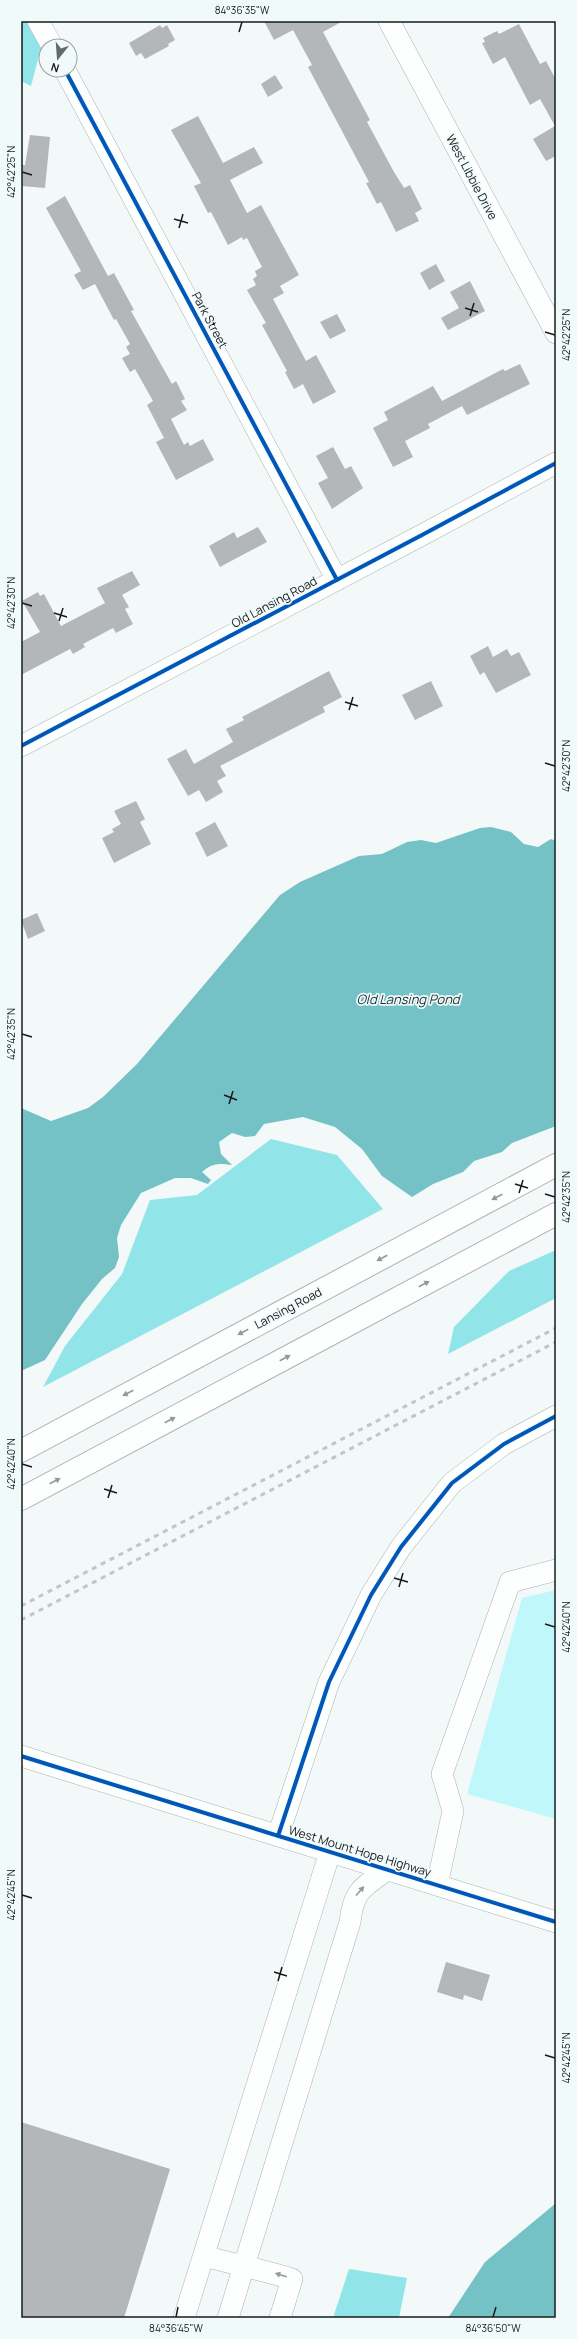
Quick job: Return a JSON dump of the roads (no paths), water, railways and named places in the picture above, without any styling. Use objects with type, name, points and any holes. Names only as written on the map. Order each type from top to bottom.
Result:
[{"type":"main road","name":"Lansing Road","points":[[21,1451],[556,1165]]},
{"type":"main road","points":[[21,1499],[556,1214]]},
{"type":"street","points":[[38,21],[48,38]]},
{"type":"street","name":"West Libbie Drive","points":[[389,21],[556,332]]},
{"type":"street","name":"Park Street","points":[[69,78],[337,580]]},
{"type":"street","name":"Old Lansing Road","points":[[21,746],[556,463]]},
{"type":"street","points":[[278,1836],[329,1682],[372,1595],[401,1547],[452,1483],[504,1444],[556,1416]]},
{"type":"street","points":[[437,1885],[453,1811],[442,1774],[510,1582],[556,1570]]},
{"type":"street","name":"West Mount Hope Highway","points":[[21,1756],[556,1922]]},
{"type":"street","points":[[184,2318],[330,1852]]},
{"type":"street","points":[[228,2318],[350,1922],[352,1904],[359,1890],[387,1870]]},
{"type":"street","points":[[204,2256],[244,2268],[261,2269],[292,2279],[280,2318]]},
{"type":"water","name":"Old Lansing Pond","points":[[491,827],[511,832],[524,844],[538,847],[551,839],[556,841],[556,1126],[512,1143],[502,1152],[474,1161],[463,1172],[433,1184],[412,1197],[382,1176],[362,1149],[335,1127],[303,1117],[264,1124],[255,1136],[245,1137],[232,1133],[219,1142],[221,1154],[232,1165],[216,1164],[202,1172],[211,1180],[208,1184],[191,1178],[175,1178],[141,1193],[121,1225],[117,1238],[119,1257],[115,1268],[102,1279],[82,1304],[45,1360],[21,1371],[21,1108],[51,1121],[88,1108],[103,1097],[137,1064],[280,895],[300,882],[359,856],[382,854],[407,842],[421,840],[436,843],[480,828]]},
{"type":"water","points":[[556,2203],[556,2318],[448,2318],[485,2262]]},
{"type":"railway","points":[[21,1606],[556,1328]]},
{"type":"railway","points":[[21,1620],[556,1342]]}]
